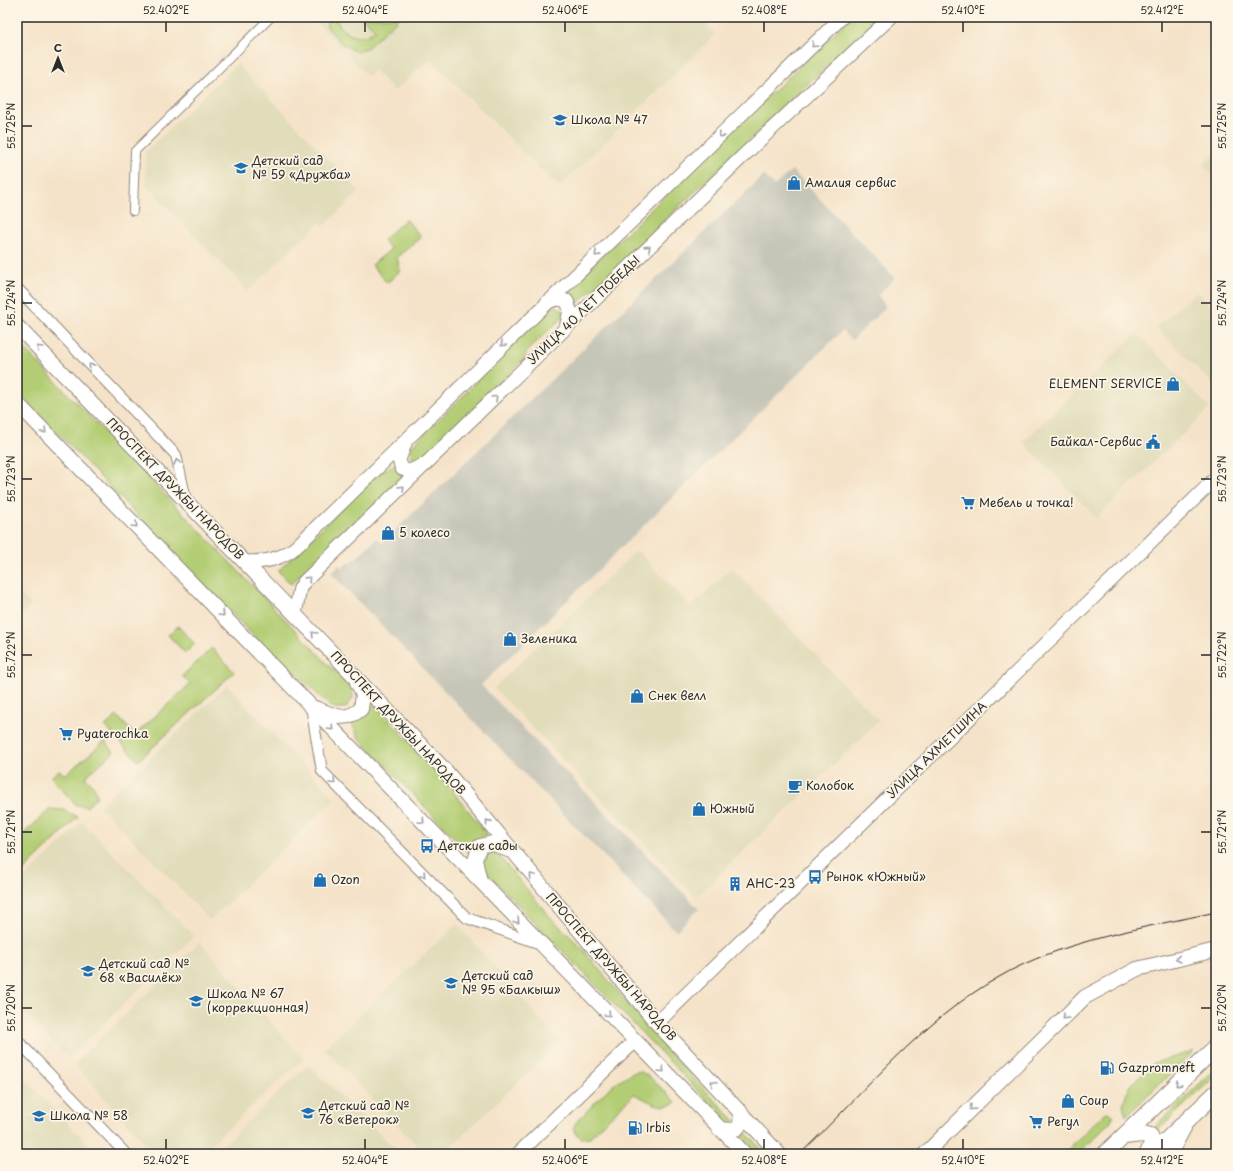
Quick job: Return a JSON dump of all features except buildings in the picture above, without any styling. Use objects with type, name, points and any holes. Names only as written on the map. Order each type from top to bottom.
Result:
[{"type":"main road","name":"ПРОСПЕКТ ДРУЖБЫ НАРОДОВ","points":[[17,326],[186,499],[444,769],[512,852],[657,1023],[779,1154]]},
{"type":"main road","points":[[17,403],[744,1154]]},
{"type":"main road","points":[[311,707],[340,717],[352,716],[361,709],[363,694],[353,674]]},
{"type":"main road","points":[[481,882],[475,860],[480,846],[492,842],[512,852]]},
{"type":"main road","points":[[925,1154],[1085,997],[1137,969],[1216,950]]},
{"type":"main road","points":[[1105,1154],[1216,1047]]},
{"type":"main road","points":[[1152,1154],[1216,1093]]},
{"type":"main road","points":[[719,1129],[733,1130],[739,1128],[741,1123],[740,1111]]},
{"type":"main road","points":[[1170,1154],[1189,1119]]},
{"type":"main road","points":[[1124,1136],[1143,1134],[1150,1136],[1152,1143],[1148,1154]]},
{"type":"street","points":[[133,211],[135,151],[271,17]]},
{"type":"street","points":[[245,562],[264,562],[286,554],[784,75],[842,17]]},
{"type":"street","name":"УЛИЦА 40 ЛЕТ ПОБЕДЫ","points":[[295,614],[300,588],[304,582],[429,463],[744,155],[891,17]]},
{"type":"street","points":[[17,288],[176,455],[186,499]]},
{"type":"street","points":[[547,302],[558,299],[567,301],[570,310],[566,328]]},
{"type":"street","points":[[407,437],[399,460],[402,469],[410,471],[429,463]]},
{"type":"street","name":"УЛИЦА АХМЕТШИНА","points":[[657,1023],[1216,478]]},
{"type":"street","points":[[311,707],[322,770],[327,776],[467,918],[540,944]]},
{"type":"street","points":[[17,1040],[126,1154]]},
{"type":"street","points":[[518,1154],[634,1042]]},
{"type":"shaded area","name":"Школа № 47","points":[[311,17],[699,17],[716,34],[559,187],[430,59],[394,91],[374,70],[368,76]]},
{"type":"shaded area","name":"Детский сад № 59 «Дружба»","points":[[237,64],[360,192],[324,225],[320,222],[248,291],[146,185],[145,152]]},
{"type":"shaded area","points":[[1216,152],[1216,178],[1203,165]]},
{"type":"shaded area","points":[[792,170],[895,278],[878,295],[886,307],[852,340],[842,331],[481,685],[699,909],[676,931],[331,573],[339,565],[342,568],[349,562],[351,563],[377,538],[382,543],[764,175],[774,186]]},
{"type":"shaded area","points":[[1197,292],[1216,311],[1216,387],[1156,327]]},
{"type":"shaded area","points":[[1137,333],[1210,408],[1096,518],[1023,442]]},
{"type":"shaded area","name":"Южный","points":[[637,550],[691,607],[732,568],[879,721],[696,897],[494,688]]},
{"type":"shaded area","points":[[17,591],[31,605],[17,620]]},
{"type":"shaded area","points":[[227,685],[335,799],[210,920],[100,806]]},
{"type":"shaded area","name":"Детский сад № 68 «Василёк»","points":[[82,822],[194,936],[68,1058],[17,1005],[17,886]]},
{"type":"shaded area","name":"Детский сад № 95 «Балкыш»","points":[[457,924],[560,1042],[443,1154],[425,1154],[324,1048]]},
{"type":"shaded area","name":"Школа № 67 (коррекционная)","points":[[200,942],[303,1059],[200,1154],[155,1154],[74,1064]]},
{"type":"shaded area","name":"Детский сад № 76 «Ветерок»","points":[[308,1065],[401,1154],[214,1154]]},
{"type":"shaded area","name":"Школа № 58","points":[[17,1071],[88,1144],[100,1154],[17,1154]]},
{"type":"green space","points":[[327,17],[335,17],[346,32],[357,37],[369,34],[375,30],[362,17],[400,17],[368,47],[356,52],[341,43],[327,27]]},
{"type":"green space","points":[[851,17],[878,17],[577,304],[574,304],[564,293]]},
{"type":"green space","points":[[406,219],[421,237],[397,257],[400,271],[387,283],[372,265],[391,249],[383,240]]},
{"type":"green space","points":[[556,306],[563,310],[563,317],[529,349],[522,361],[422,459],[418,461],[411,457],[410,448],[469,390],[482,373],[547,308]]},
{"type":"green space","points":[[17,341],[352,689],[353,698],[346,708],[335,708],[329,706],[290,667],[268,651],[17,391]]},
{"type":"green space","points":[[395,464],[407,475],[291,584],[278,571],[375,476]]},
{"type":"green space","points":[[178,626],[195,644],[185,653],[168,635]]},
{"type":"green space","points":[[212,648],[234,672],[138,761],[105,726],[117,716],[135,735],[190,684],[182,676]]},
{"type":"green space","points":[[370,700],[435,769],[487,834],[473,841],[468,852],[359,738],[350,720],[367,710]]},
{"type":"green space","points":[[105,741],[114,752],[85,777],[94,786],[97,796],[87,807],[76,805],[51,777],[59,770],[65,775]]},
{"type":"green space","points":[[50,809],[64,810],[78,817],[17,877],[17,840]]},
{"type":"green space","points":[[488,850],[494,850],[550,917],[581,947],[662,1045],[735,1121],[731,1125],[487,873],[482,866],[482,857]]},
{"type":"green space","points":[[1194,1051],[1126,1116],[1123,1105],[1126,1094],[1131,1085],[1154,1063]]},
{"type":"green space","points":[[1216,1068],[1216,1075],[1153,1135],[1150,1132]]},
{"type":"green space","points":[[640,1071],[651,1078],[676,1102],[665,1106],[655,1104],[634,1094],[590,1137],[582,1138],[576,1134],[574,1126],[577,1121],[606,1092],[622,1079]]},
{"type":"green space","points":[[1108,1112],[1113,1116],[1110,1123],[1078,1154],[1063,1154],[1105,1113]]},
{"type":"green space","points":[[743,1130],[766,1154],[759,1154],[739,1134]]},
{"type":"tram line","points":[[800,1154],[894,1059],[919,1036],[971,995],[999,977],[1023,964],[1076,945],[1133,930],[1216,912]]},
{"type":"place","name":"Школа № 47","points":[[560,120]]},
{"type":"place","name":"Детский сад № 59 «Дружба»","points":[[241,168]]},
{"type":"place","name":"Амалия сервис","points":[[794,183]]},
{"type":"place","name":"ELEMENT SERVICE","points":[[1173,384]]},
{"type":"place","name":"Байкал-Сервис","points":[[1153,442]]},
{"type":"place","name":"Мебель и точка!","points":[[968,503]]},
{"type":"place","name":"5 колесо","points":[[388,533]]},
{"type":"place","name":"Зеленика","points":[[510,639]]},
{"type":"place","name":"Снек велл","points":[[637,696]]},
{"type":"place","name":"Pyaterochka","points":[[66,734]]},
{"type":"place","name":"Колобок","points":[[795,786]]},
{"type":"place","name":"Южный","points":[[699,809]]},
{"type":"place","name":"Детские сады","points":[[427,846]]},
{"type":"place","name":"Рынок «Южный»","points":[[815,877]]},
{"type":"place","name":"Ozon","points":[[320,880]]},
{"type":"place","name":"АНС-23","points":[[735,884]]},
{"type":"place","name":"Детский сад № 68 «Василёк»","points":[[88,971]]},
{"type":"place","name":"Детский сад № 95 «Балкыш»","points":[[451,983]]},
{"type":"place","name":"Школа № 67 (коррекционная)","points":[[196,1001]]},
{"type":"place","name":"Gazpromneft","points":[[1107,1068]]},
{"type":"place","name":"Соир","points":[[1068,1101]]},
{"type":"place","name":"Детский сад № 76 «Ветерок»","points":[[308,1113]]},
{"type":"place","name":"Школа № 58","points":[[39,1116]]},
{"type":"place","name":"Регул","points":[[1036,1122]]},
{"type":"place","name":"Irbis","points":[[635,1128]]}]
